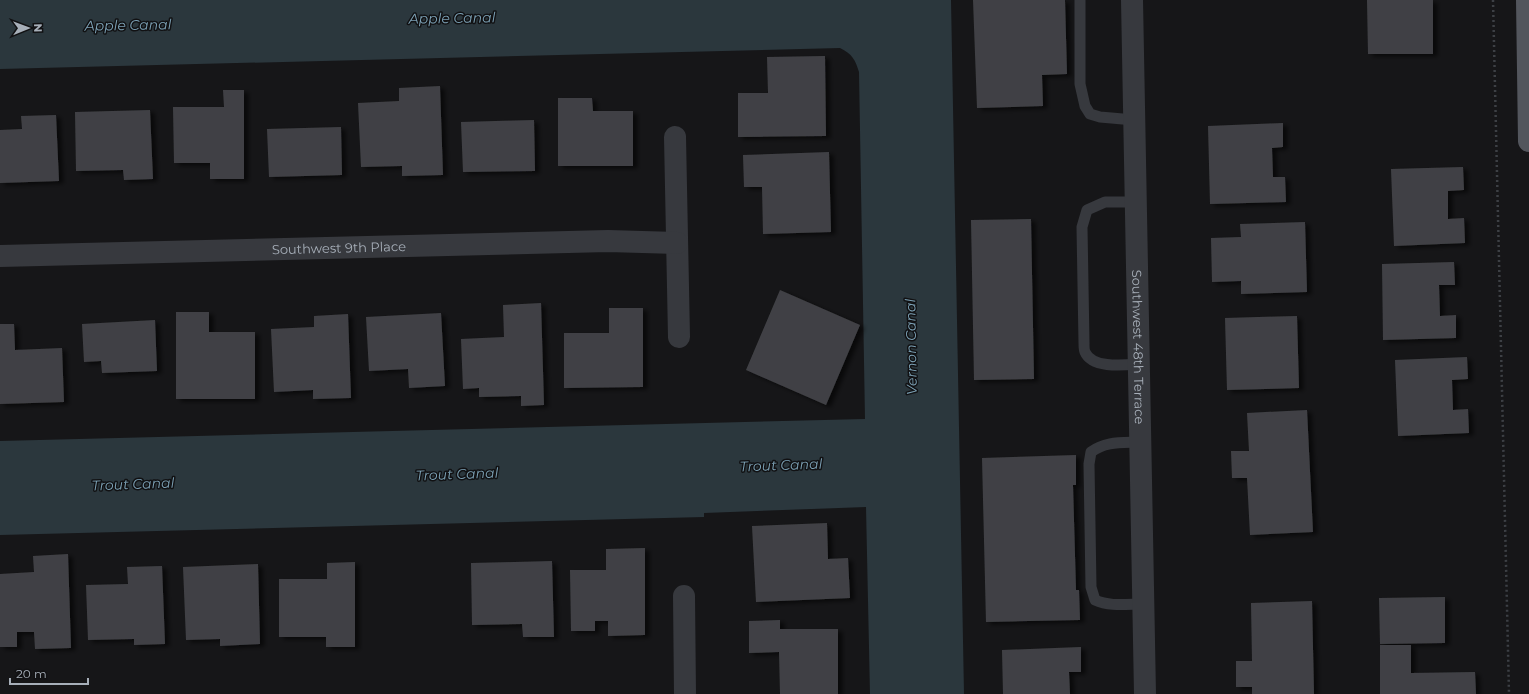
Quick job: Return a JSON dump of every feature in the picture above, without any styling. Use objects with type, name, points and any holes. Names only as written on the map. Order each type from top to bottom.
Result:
[{"type":"main road","points":[[1526,0],[1529,141]]},
{"type":"street","name":"Southwest 48th Terrace","points":[[1132,0],[1145,694]]},
{"type":"street","points":[[675,137],[679,337]]},
{"type":"street","name":"Southwest 9th Place","points":[[0,256],[608,242],[677,243]]},
{"type":"street","points":[[684,596],[685,694]]},
{"type":"lane","points":[[1080,0],[1080,84],[1084,106],[1090,114],[1100,118],[1134,120]]},
{"type":"lane","points":[[1136,202],[1105,202],[1087,210],[1082,227],[1082,242],[1085,352],[1090,359],[1098,363],[1115,365],[1139,364]]},
{"type":"lane","points":[[1141,442],[1112,443],[1100,446],[1091,452],[1091,587],[1095,600],[1101,602],[1114,604],[1144,604]]},
{"type":"path","points":[[1493,0],[1509,694]]},
{"type":"water","points":[[0,0],[951,0],[964,694],[870,694],[866,507],[704,513],[704,517],[0,535],[0,441],[865,419],[859,72],[854,60],[847,52],[840,48],[0,69]]},
{"type":"building","points":[[973,0],[1065,0],[1067,74],[1042,75],[1043,106],[977,108]]},
{"type":"building","points":[[1367,0],[1433,0],[1433,54],[1368,54]]},
{"type":"building","points":[[825,56],[826,136],[738,137],[738,93],[768,93],[767,57]]},
{"type":"building","points":[[440,86],[443,175],[402,176],[402,166],[361,167],[358,103],[399,101],[399,88]]},
{"type":"building","points":[[223,90],[244,90],[244,179],[210,179],[210,163],[174,163],[173,107],[224,107]]},
{"type":"building","points":[[558,98],[592,98],[593,111],[633,111],[633,166],[558,166]]},
{"type":"building","points":[[150,110],[153,179],[124,180],[123,170],[76,171],[75,112]]},
{"type":"building","points":[[56,115],[59,181],[0,183],[0,130],[22,129],[21,116]]},
{"type":"building","points":[[534,120],[535,171],[463,172],[461,122]]},
{"type":"building","points":[[1283,123],[1283,147],[1272,148],[1273,177],[1285,177],[1286,202],[1210,204],[1208,126]]},
{"type":"building","points":[[341,127],[342,175],[269,177],[267,129]]},
{"type":"building","points":[[829,152],[831,232],[763,234],[762,187],[744,187],[743,155]]},
{"type":"building","points":[[1463,167],[1464,190],[1448,191],[1448,219],[1464,218],[1465,243],[1394,246],[1391,169]]},
{"type":"building","points":[[1031,219],[1034,379],[974,380],[971,220]]},
{"type":"building","points":[[1305,222],[1307,292],[1241,294],[1241,281],[1212,282],[1211,238],[1241,237],[1240,224]]},
{"type":"building","points":[[1454,262],[1455,285],[1439,285],[1440,316],[1456,315],[1456,338],[1383,340],[1382,264]]},
{"type":"building","points":[[780,290],[860,325],[826,405],[746,370]]},
{"type":"building","points":[[541,303],[544,405],[521,406],[521,396],[479,397],[479,388],[463,389],[461,339],[504,337],[503,305]]},
{"type":"building","points":[[609,308],[643,308],[643,387],[564,388],[564,333],[609,333]]},
{"type":"building","points":[[176,312],[209,312],[209,332],[255,332],[255,399],[176,399]]},
{"type":"building","points":[[441,313],[445,386],[409,388],[408,369],[369,371],[366,317]]},
{"type":"building","points":[[348,314],[351,398],[313,399],[313,390],[274,392],[271,329],[314,327],[314,316]]},
{"type":"building","points":[[1297,316],[1299,388],[1227,390],[1225,318]]},
{"type":"building","points":[[155,320],[157,371],[102,373],[101,361],[84,362],[82,324]]},
{"type":"building","points":[[0,324],[14,324],[15,350],[62,348],[64,402],[0,404]]},
{"type":"building","points":[[1467,357],[1468,379],[1452,380],[1453,410],[1468,409],[1469,433],[1398,436],[1395,360]]},
{"type":"building","points":[[1307,410],[1313,532],[1250,535],[1247,478],[1232,478],[1231,451],[1249,451],[1247,413]]},
{"type":"building","points":[[1076,455],[1076,485],[1073,485],[1076,590],[1079,590],[1080,620],[986,622],[982,458]]},
{"type":"building","points":[[827,523],[828,559],[848,558],[850,598],[756,602],[752,526]]},
{"type":"building","points":[[645,548],[645,635],[608,636],[608,621],[595,621],[595,631],[571,631],[570,570],[606,570],[606,549]]},
{"type":"building","points":[[68,554],[71,648],[35,649],[34,632],[17,632],[17,647],[0,647],[0,574],[34,572],[33,556]]},
{"type":"building","points":[[552,561],[554,637],[523,637],[522,624],[472,625],[471,563]]},
{"type":"building","points":[[355,562],[355,647],[326,647],[326,637],[279,637],[279,579],[327,579],[327,563]]},
{"type":"building","points":[[258,564],[260,644],[220,646],[220,639],[186,640],[183,567]]},
{"type":"building","points":[[162,566],[165,644],[134,645],[134,639],[88,640],[86,585],[128,584],[127,567]]},
{"type":"building","points":[[1445,597],[1445,643],[1380,644],[1379,598]]},
{"type":"building","points":[[1312,601],[1314,694],[1252,694],[1252,687],[1236,687],[1236,661],[1252,661],[1251,603]]},
{"type":"building","points":[[780,620],[780,629],[838,629],[838,694],[780,694],[779,652],[749,653],[749,621]]},
{"type":"building","points":[[1380,645],[1411,645],[1411,673],[1475,672],[1476,694],[1380,694]]},
{"type":"building","points":[[1081,647],[1081,672],[1069,672],[1070,694],[1003,694],[1002,650]]},
{"type":"water label","name":"Apple Canal","points":[[452,18]]},
{"type":"water label","name":"Apple Canal","points":[[128,25]]},
{"type":"water label","name":"Vernon Canal","points":[[911,347]]},
{"type":"water label","name":"Trout Canal","points":[[781,465]]},
{"type":"water label","name":"Trout Canal","points":[[457,474]]},
{"type":"water label","name":"Trout Canal","points":[[133,484]]}]
